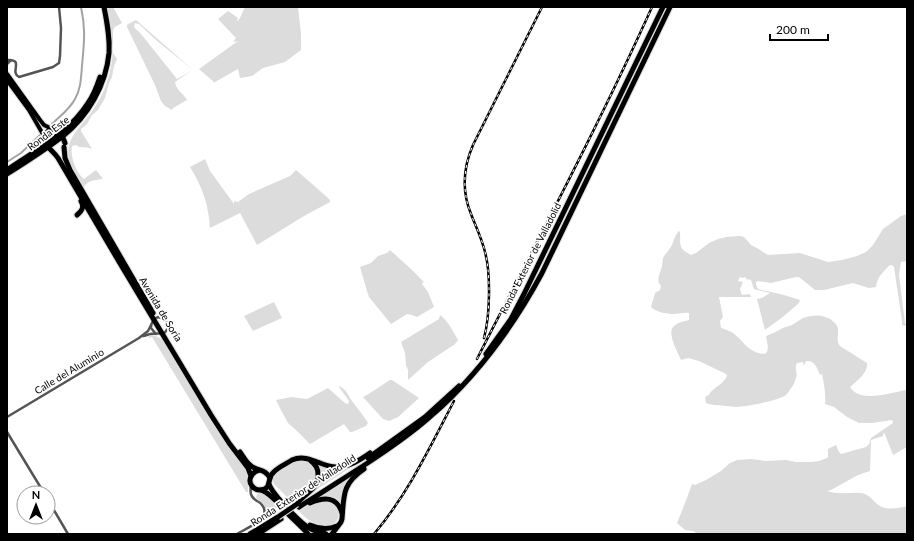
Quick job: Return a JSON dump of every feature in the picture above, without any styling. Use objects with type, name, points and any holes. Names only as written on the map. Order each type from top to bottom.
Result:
[{"type":"highway","name":"Ronda Este","points":[[72,126],[95,91],[103,68],[106,48],[101,7]]},
{"type":"highway","name":"Ronda Este","points":[[7,174],[37,152],[45,141],[62,134],[72,126],[88,109],[100,88],[109,53],[108,28],[104,7]]},
{"type":"highway","name":"Ronda Exterior de Valladolid","points":[[298,506],[369,458],[430,413],[467,378],[488,352],[511,319],[536,270],[663,7]]},
{"type":"highway","name":"Ronda Exterior de Valladolid","points":[[250,534],[279,518],[393,446],[431,416],[454,395],[482,365],[503,338],[542,273],[670,7]]},
{"type":"highway","points":[[72,126],[65,145],[59,151],[37,152],[45,141],[47,131],[72,126]]},
{"type":"highway","points":[[53,129],[62,134]]},
{"type":"highway","name":"Avenida de Soria","points":[[62,134],[65,145],[65,158],[70,170],[153,321],[229,443],[248,468],[251,476]]},
{"type":"highway","points":[[45,141],[53,152]]},
{"type":"highway","name":"Ronda Este","points":[[7,170],[37,152]]},
{"type":"highway","name":"Avenida de Soria","points":[[53,152],[153,321]]},
{"type":"highway","points":[[74,186],[83,204],[81,212],[77,215],[88,215],[99,228]]},
{"type":"highway","name":"Avenida de Soria","points":[[161,335],[250,465],[262,471]]},
{"type":"highway","points":[[393,446],[380,458],[352,478],[344,495],[341,522],[333,532],[326,534],[324,532],[316,533],[304,525],[270,488],[269,484],[272,474],[297,458],[306,458],[329,467],[346,466],[355,463],[397,438]]},
{"type":"highway","points":[[298,506],[298,502],[316,485],[318,479],[316,466],[306,458]]},
{"type":"highway","points":[[277,470],[255,472],[251,476],[250,484],[254,488],[267,492],[272,496],[308,534]]},
{"type":"highway","points":[[262,471],[268,474],[270,478]]},
{"type":"highway","points":[[259,490],[266,488],[269,484]]},
{"type":"highway","points":[[275,495],[310,525],[329,529],[338,526]]},
{"type":"highway","points":[[298,506],[326,499],[335,501],[338,504],[342,514]]},
{"type":"highway","name":"Ronda Exterior de Valladolid","points":[[258,534],[279,518]]},
{"type":"main road","points":[[7,74],[40,120],[53,129]]},
{"type":"main road","points":[[7,80],[29,110],[45,141]]},
{"type":"street","points":[[7,60],[11,59],[16,62],[15,73],[19,77],[53,66],[59,62],[61,28],[59,7]]},
{"type":"street","points":[[7,64],[11,59]]},
{"type":"street","points":[[153,321],[152,330],[161,335]]},
{"type":"street","name":"Calle del Aluminio","points":[[7,417],[139,338],[148,331],[153,321]]},
{"type":"street","name":"Calle del Aluminio","points":[[139,338],[150,334],[161,335]]},
{"type":"street","points":[[7,432],[39,485]]},
{"type":"street","points":[[237,534],[263,518],[263,506],[251,495],[250,484]]},
{"type":"street","points":[[254,499],[253,494],[259,490]]},
{"type":"street","points":[[56,514],[68,534]]},
{"type":"shaded area","points":[[106,7],[113,7],[122,23],[113,30],[113,46]]},
{"type":"shaded area","points":[[245,7],[298,7],[301,50],[285,62],[263,68],[252,76],[240,78],[238,69],[215,83],[199,69],[238,41],[233,42],[236,38],[218,19],[228,11],[238,18],[238,21]]},
{"type":"shaded area","points":[[136,20],[193,70],[139,24],[135,23],[134,27],[177,79],[191,71],[175,82],[187,100],[172,110],[165,106],[161,101],[155,85],[127,27],[128,24]]},
{"type":"shaded area","points":[[113,46],[113,53],[117,59],[105,98],[98,110],[81,129],[92,149],[76,145],[72,146],[73,159],[78,173],[84,179],[96,170],[103,179],[89,182],[84,187],[70,163],[68,155],[69,147],[74,134],[93,110],[100,98],[105,88],[112,63]]},
{"type":"shaded area","points":[[205,159],[210,171],[234,204],[234,201],[238,202],[249,194],[290,176],[296,170],[327,197],[330,202],[257,245],[240,213],[210,228],[204,196],[190,167]]},
{"type":"shaded area","points":[[907,214],[907,261],[901,262],[899,275],[905,323],[907,326],[902,325],[894,267],[892,265],[890,265],[881,275],[876,287],[869,288],[853,283],[824,290],[815,290],[799,277],[771,283],[756,282],[758,289],[800,300],[799,303],[784,316],[765,330],[757,299],[770,293],[754,289],[751,280],[746,279],[745,277],[740,277],[738,281],[743,282],[740,289],[742,295],[750,294],[751,297],[719,297],[723,317],[720,321],[721,328],[733,333],[755,352],[765,354],[767,352],[768,346],[766,336],[792,325],[803,318],[816,315],[824,316],[837,326],[838,343],[840,346],[867,363],[864,373],[850,387],[855,392],[861,395],[876,396],[907,390],[907,447],[893,455],[884,432],[883,436],[871,440],[870,471],[858,475],[827,491],[835,493],[861,493],[870,497],[879,506],[885,508],[907,506],[907,534],[698,534],[693,531],[685,530],[677,523],[692,484],[695,485],[706,480],[721,471],[730,463],[737,460],[751,459],[765,461],[786,460],[796,462],[819,461],[827,458],[828,449],[836,445],[841,454],[866,447],[871,438],[893,423],[892,420],[859,423],[847,417],[834,407],[825,404],[822,374],[820,375],[814,363],[809,361],[806,361],[804,366],[803,362],[797,363],[794,384],[787,394],[778,399],[741,407],[706,403],[705,397],[724,381],[727,376],[726,374],[699,361],[688,358],[681,360],[673,343],[671,333],[674,326],[689,320],[689,313],[668,314],[651,307],[655,293],[660,290],[661,286],[658,278],[663,257],[679,231],[682,248],[691,255],[718,239],[740,236],[744,237],[751,245],[768,255],[800,253],[828,262],[842,260],[866,252],[873,245],[883,229],[901,216]]},
{"type":"shaded area","points":[[390,250],[424,282],[422,284],[428,292],[434,307],[417,317],[407,314],[391,324],[369,297],[360,267],[371,263],[378,256],[387,253]]},
{"type":"shaded area","points":[[274,302],[282,318],[253,331],[244,316]]},
{"type":"shaded area","points":[[440,315],[448,323],[458,340],[455,344],[428,362],[408,380],[405,353],[401,342],[439,319]]},
{"type":"shaded area","points":[[152,335],[165,341],[244,465],[247,475],[248,492],[246,492],[152,337],[148,338]]},
{"type":"shaded area","points":[[390,380],[419,398],[398,417],[389,421],[383,419],[363,397]]},
{"type":"shaded area","points":[[339,386],[347,392],[368,423],[366,426],[352,432],[350,432],[344,424],[310,444],[288,423],[276,400],[291,397],[307,399],[328,388],[348,404],[349,401]]},
{"type":"shaded area","points":[[300,460],[312,464],[317,477],[312,488],[293,503],[274,484],[272,479],[284,467]]},
{"type":"shaded area","points":[[361,461],[308,495],[319,481],[314,463],[326,467]]},
{"type":"shaded area","points":[[354,474],[351,478],[343,508],[337,501],[311,501]]},
{"type":"shaded area","points":[[260,493],[266,495],[281,511],[266,510],[264,505],[256,498],[257,494]]},
{"type":"shaded area","points":[[322,501],[331,503],[339,513],[338,518],[329,526],[321,525],[309,520],[299,511],[311,504]]},
{"type":"waterway","points":[[52,124],[73,103],[80,87],[84,36],[84,23],[81,7]]},
{"type":"waterway","points":[[7,162],[21,153],[40,135]]},
{"type":"railway","points":[[484,338],[489,307],[487,261],[484,247],[466,197],[465,180],[467,162],[473,145],[542,7]]},
{"type":"railway","points":[[477,359],[588,141],[652,7]]},
{"type":"railway","points":[[374,534],[408,486],[454,401]]}]
